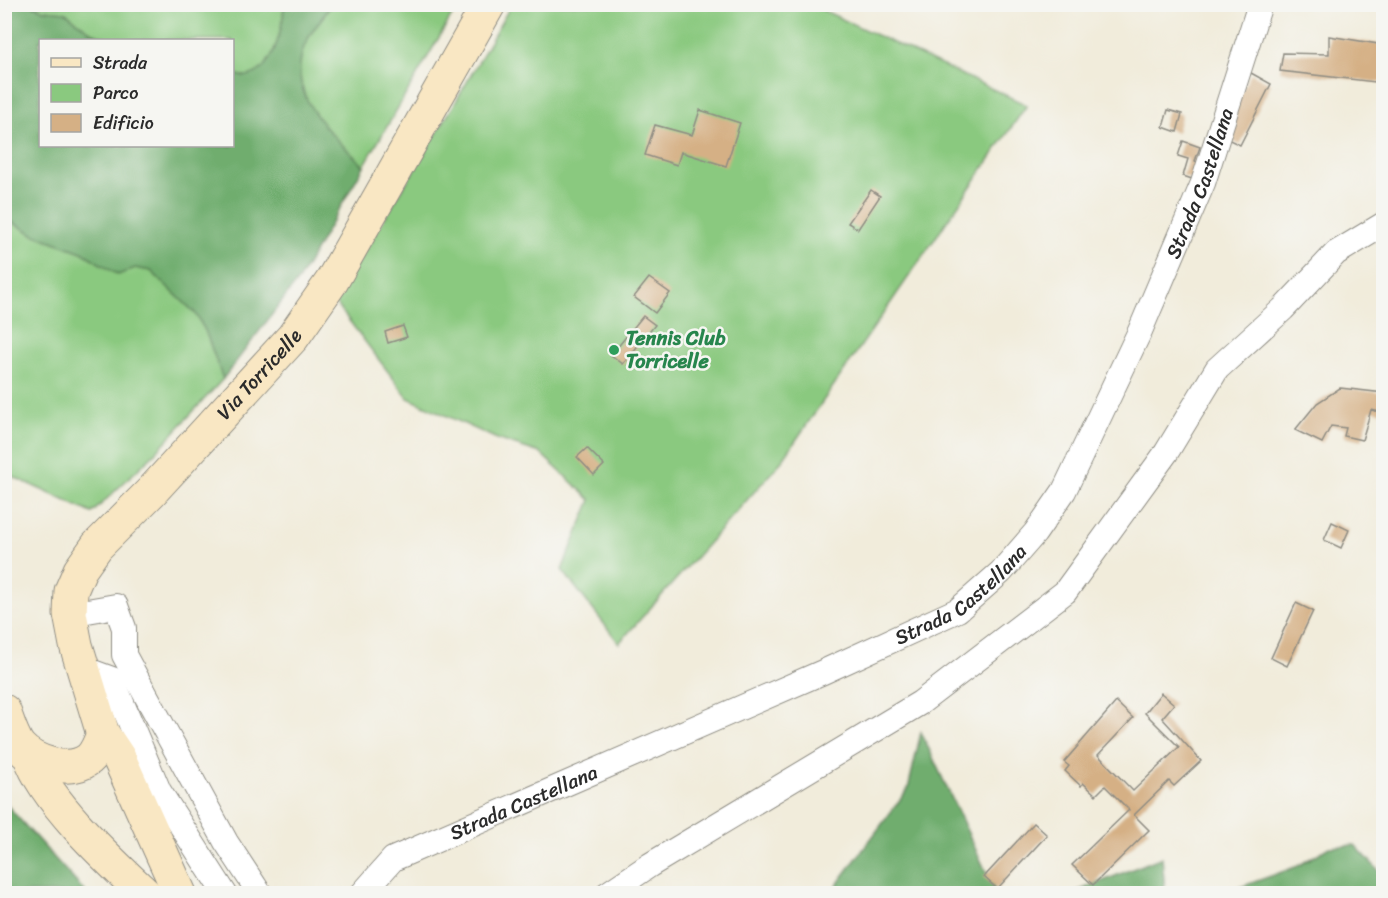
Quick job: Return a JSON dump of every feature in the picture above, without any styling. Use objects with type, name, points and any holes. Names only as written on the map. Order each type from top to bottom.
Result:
[{"type":"street","name":"Via Torricelle","points":[[180,894],[118,758],[103,734],[82,668],[70,614],[71,591],[80,570],[97,546],[225,414],[300,328],[332,281],[489,4]]},
{"type":"street","name":"Strada Castellana","points":[[362,894],[393,858],[823,672],[958,610],[1001,572],[1035,533],[1064,490],[1144,321],[1203,183],[1260,4]]},
{"type":"street","points":[[608,894],[650,865],[920,703],[1065,592],[1166,453],[1217,369],[1283,309],[1336,253],[1383,224]]},
{"type":"street","points":[[70,614],[116,606],[124,628],[123,655],[226,842],[260,894]]},
{"type":"street","points":[[82,668],[112,680],[159,790],[225,894]]},
{"type":"street","points":[[4,711],[19,746],[30,756],[52,765],[80,764],[91,758],[103,734]]},
{"type":"street","points":[[30,756],[36,773],[51,796],[145,894]]},
{"type":"green space","points":[[4,5],[31,5],[44,10],[65,12],[91,32],[108,39],[39,39],[39,147],[234,147],[234,74],[246,76],[265,65],[277,42],[284,5],[331,5],[304,47],[300,70],[302,87],[317,116],[364,166],[299,279],[223,379],[205,330],[195,313],[151,271],[135,268],[118,275],[82,252],[35,235],[5,218]]},
{"type":"green space","points":[[31,5],[284,5],[281,29],[272,54],[265,65],[246,76],[234,74],[234,39],[108,39],[91,32],[65,12],[44,10]]},
{"type":"green space","points":[[331,5],[458,5],[364,166],[317,116],[302,87],[300,70],[304,47]]},
{"type":"green space","name":"Tennis Club Torricelle","points":[[511,5],[812,5],[1027,105],[781,462],[619,643],[562,570],[591,500],[540,453],[497,439],[408,398],[334,301],[452,108]]},
{"type":"green space","points":[[4,218],[35,235],[82,252],[118,275],[135,268],[151,271],[195,313],[205,330],[223,379],[156,452],[92,513],[5,473]]},
{"type":"green space","points":[[921,732],[996,893],[830,894],[908,789]]},
{"type":"green space","points":[[5,803],[86,893],[5,893]]},
{"type":"green space","points":[[1355,845],[1382,874],[1383,893],[1231,893],[1238,888],[1298,866],[1329,847]]},
{"type":"green space","points":[[1162,857],[1165,890],[1169,893],[1073,893]]},
{"type":"building","points":[[1329,36],[1384,45],[1384,83],[1280,71],[1283,53],[1329,54]]},
{"type":"building","points":[[1251,73],[1271,84],[1240,145],[1219,135]]},
{"type":"building","points":[[700,110],[740,123],[726,166],[681,152],[677,165],[645,155],[655,125],[692,135]]},
{"type":"building","points":[[1168,110],[1182,114],[1177,132],[1163,127]]},
{"type":"building","points":[[1183,141],[1200,147],[1195,161],[1201,164],[1195,180],[1183,176],[1188,159],[1178,156]]},
{"type":"building","points":[[871,190],[880,196],[858,229],[848,223]]},
{"type":"building","points":[[649,278],[670,293],[655,313],[634,297]]},
{"type":"building","points":[[643,316],[655,325],[623,364],[611,355]]},
{"type":"building","points":[[403,326],[407,337],[388,343],[385,332]]},
{"type":"building","points":[[1340,388],[1384,393],[1384,413],[1371,410],[1362,440],[1344,436],[1346,428],[1331,426],[1322,443],[1295,430],[1317,403]]},
{"type":"building","points":[[587,448],[604,465],[594,475],[577,457]]},
{"type":"building","points":[[1332,522],[1349,530],[1341,548],[1324,540]]},
{"type":"building","points":[[1296,603],[1313,611],[1287,666],[1271,658]]},
{"type":"building","points":[[1161,693],[1174,704],[1162,718],[1201,761],[1174,786],[1169,781],[1134,815],[1149,830],[1093,885],[1072,865],[1129,810],[1105,786],[1096,795],[1083,783],[1081,786],[1065,771],[1069,766],[1064,762],[1116,702],[1133,718],[1098,755],[1133,791],[1179,747],[1145,713]]},
{"type":"building","points":[[1034,823],[1047,835],[997,889],[984,877]]},
{"type":"place","name":"Tennis Club Torricelle","points":[[614,350]]}]
